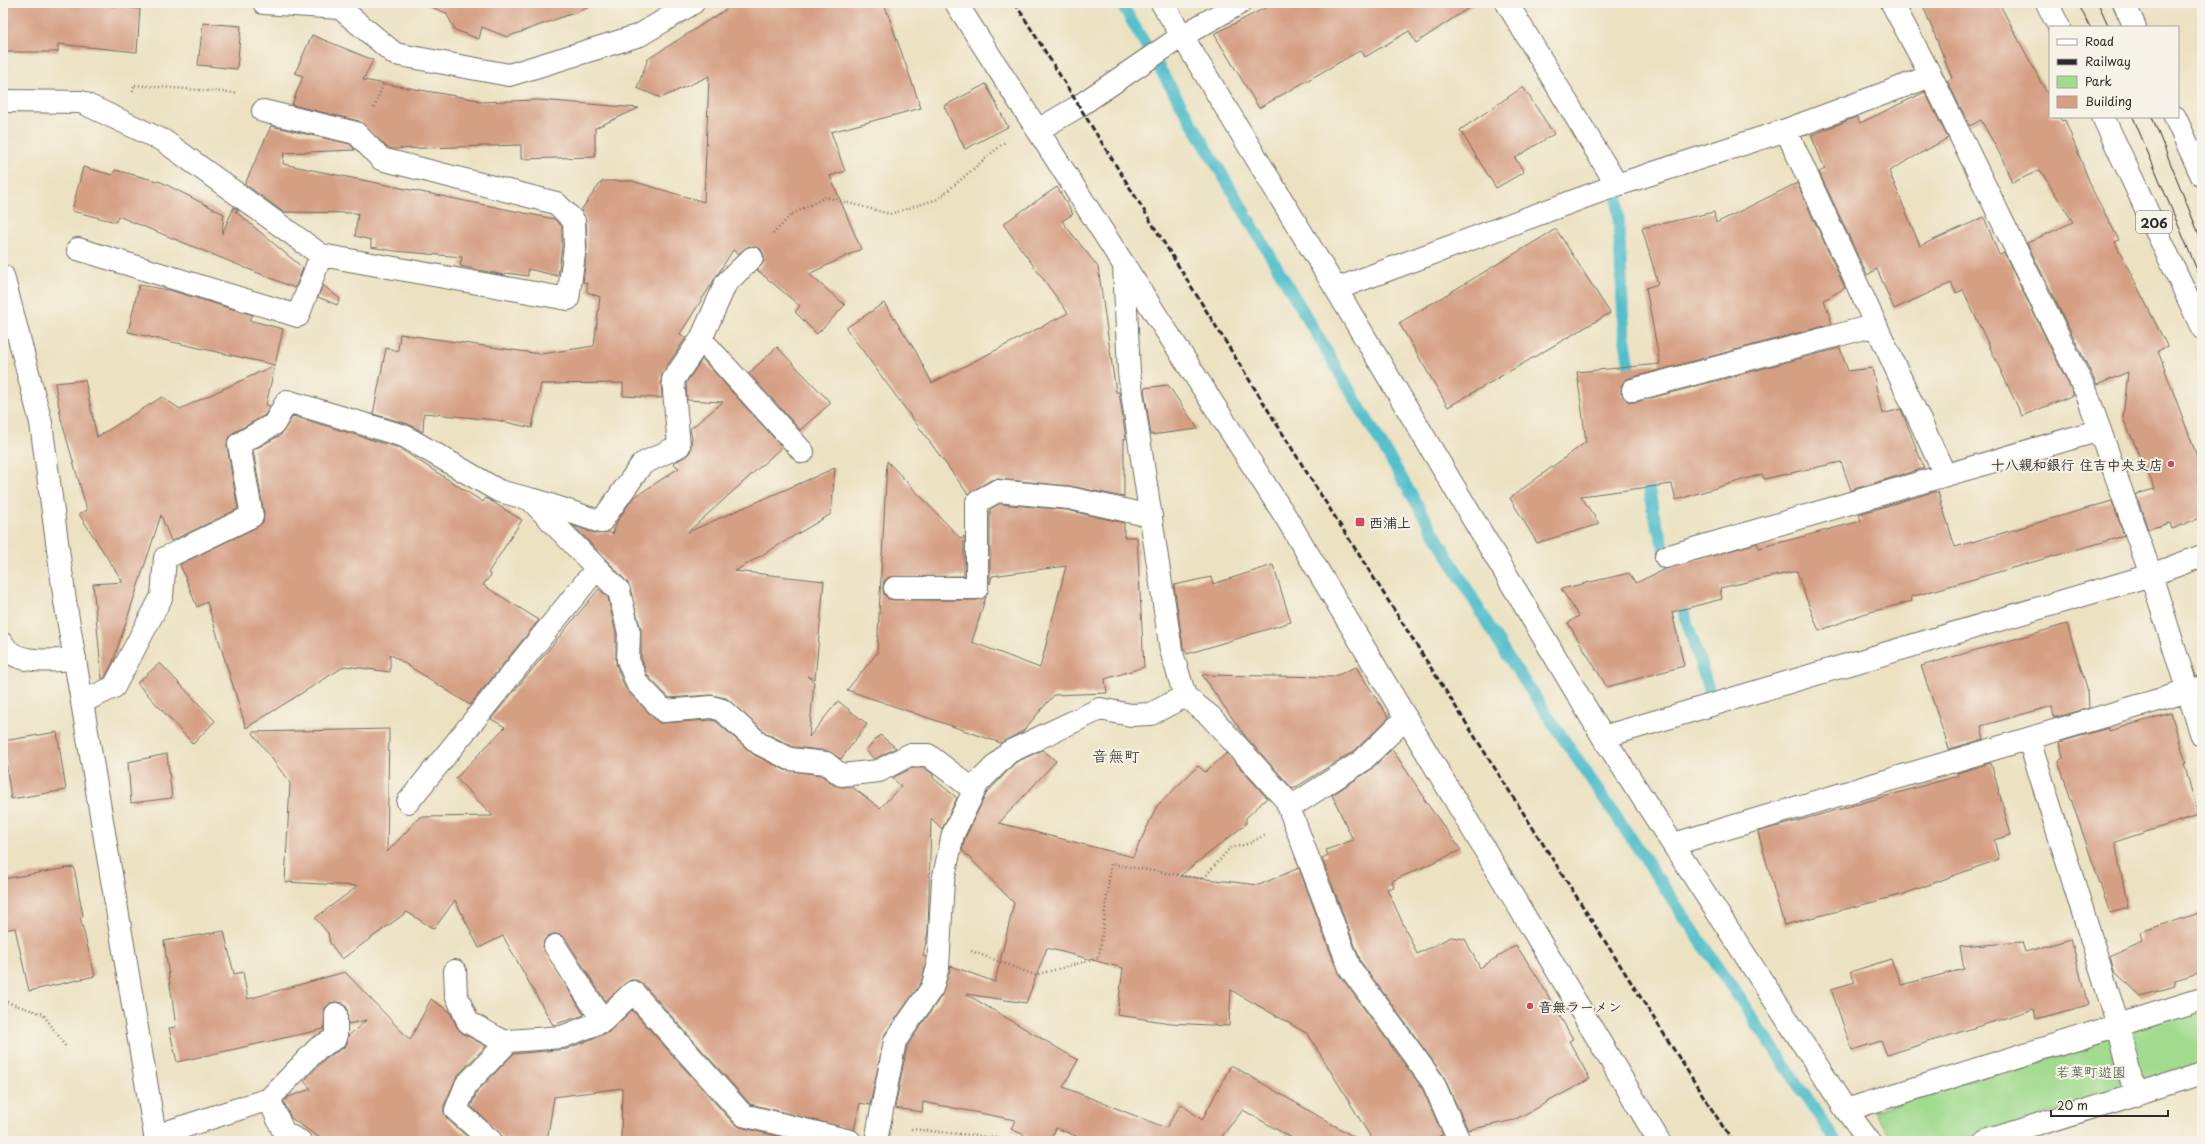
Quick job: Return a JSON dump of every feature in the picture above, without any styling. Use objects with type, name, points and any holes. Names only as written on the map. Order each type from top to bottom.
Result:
[{"type":"main road","points":[[264,3],[340,8],[395,54],[509,74],[640,35],[692,3]]},
{"type":"main road","points":[[956,3],[1287,519],[1659,1141]]},
{"type":"main road","points":[[1162,3],[1336,289],[1603,737],[1846,1110],[1869,1141]]},
{"type":"main road","points":[[1034,125],[1079,106],[1182,36],[1240,3]]},
{"type":"main road","points":[[1507,3],[1616,185]]},
{"type":"main road","points":[[1892,3],[1931,76],[2087,394],[2151,576],[2195,689],[2202,736]]},
{"type":"main road","points":[[2047,3],[2058,26]]},
{"type":"main road","points":[[2124,3],[2135,26]]},
{"type":"main road","points":[[1336,289],[1616,185],[1786,130],[1931,76]]},
{"type":"main road","points":[[3,101],[81,102],[164,142],[321,254],[568,299],[575,247],[574,221],[556,203],[381,159],[356,133],[263,111]]},
{"type":"main road","name":"206","points":[[2102,118],[2202,328]]},
{"type":"main road","points":[[2175,118],[2202,176]]},
{"type":"main road","points":[[1786,130],[1945,475]]},
{"type":"main road","points":[[78,249],[298,316],[321,254]]},
{"type":"main road","points":[[82,702],[114,687],[162,596],[166,558],[252,516],[239,444],[274,424],[287,401],[404,436],[499,491],[530,499],[601,522],[642,464],[679,446],[673,380],[701,339],[726,283],[752,258]]},
{"type":"main road","points":[[1124,265],[1129,373],[1171,650],[1185,696],[1210,716],[1286,800],[1350,968],[1433,1082],[1459,1141]]},
{"type":"main road","points":[[3,276],[41,423],[65,601],[155,1139],[269,1099],[318,1048],[336,1038],[336,1014]]},
{"type":"main road","points":[[1633,390],[1876,325]]},
{"type":"main road","points":[[701,339],[803,452]]},
{"type":"main road","points":[[1666,557],[2100,430]]},
{"type":"main road","points":[[895,588],[977,588],[977,502],[998,491],[1069,498],[1151,516]]},
{"type":"main road","points":[[530,499],[619,591],[629,633],[628,660],[638,683],[664,711],[712,707],[722,710],[760,744],[790,759],[826,763],[840,775],[880,771],[909,756],[928,756],[974,790]]},
{"type":"main road","points":[[1603,737],[2151,576],[2202,556]]},
{"type":"main road","points":[[408,802],[597,568]]},
{"type":"main road","points":[[3,644],[6,650],[30,661],[75,659]]},
{"type":"main road","points":[[1674,844],[2195,689]]},
{"type":"main road","points":[[878,1134],[895,1041],[932,988],[938,967],[943,881],[953,834],[978,783],[1009,752],[1100,709],[1131,715],[1151,714],[1185,696]]},
{"type":"main road","points":[[1292,814],[1362,761],[1406,718]]},
{"type":"main road","points":[[2029,739],[2118,1025],[2135,1095]]},
{"type":"main road","points":[[555,946],[603,1021]]},
{"type":"main road","points":[[455,970],[456,994],[468,1022],[506,1043]]},
{"type":"main road","points":[[491,1141],[456,1110],[466,1085],[506,1043],[509,1041],[562,1037],[603,1021],[633,992],[743,1115],[850,1141]]},
{"type":"main road","points":[[1846,1110],[2202,999]]},
{"type":"main road","points":[[1986,1141],[2202,1073]]},
{"type":"main road","points":[[269,1099],[284,1133],[300,1141]]},
{"type":"path","points":[[752,258],[792,214],[826,197],[890,214],[938,199],[1034,125]]},
{"type":"path","points":[[939,939],[1035,975],[1099,958],[1111,864],[1203,879],[1230,848],[1248,844],[1292,814]]},
{"type":"path","points":[[3,1001],[42,1014],[66,1046]]},
{"type":"path","points":[[878,1134],[999,1138],[1001,1141]]},
{"type":"green space","name":"若葉町遊園","points":[[2202,1008],[2202,1066],[2142,1084],[2127,1030]]},
{"type":"green space","name":"若葉町遊園","points":[[2112,1034],[2125,1090],[1958,1141],[1892,1141],[1873,1112]]},
{"type":"building","points":[[3,3],[85,3],[140,9],[137,52],[58,44],[58,52],[3,52]]},
{"type":"building","points":[[426,3],[589,3],[590,7],[507,37],[482,27],[479,39],[455,30],[446,13],[426,5]]},
{"type":"building","points":[[736,3],[884,3],[921,108],[831,132],[845,171],[830,176],[861,249],[809,274],[845,305],[817,334],[795,312],[800,306],[757,270],[764,262],[764,255],[761,249],[749,246],[738,254],[733,250],[680,334],[686,338],[662,373],[662,398],[623,396],[623,383],[541,384],[532,428],[496,420],[424,413],[423,432],[408,424],[373,414],[386,348],[398,351],[400,334],[541,354],[594,346],[600,297],[587,292],[587,283],[583,282],[587,247],[586,221],[581,210],[602,181],[632,181],[704,202],[709,76],[661,98],[637,88],[648,59]]},
{"type":"building","points":[[1275,3],[1476,3],[1416,43],[1409,31],[1365,57],[1361,50],[1259,108],[1214,34]]},
{"type":"building","points":[[1922,3],[1999,3],[2049,97],[2049,118],[2060,118],[2062,121],[2065,120],[2093,191],[2119,240],[2115,242],[2167,346],[2158,351],[2202,470],[2202,517],[2172,529],[2170,523],[2148,529],[2136,494],[2155,489],[2123,418],[2128,372],[2097,385],[2027,243],[2073,222],[2040,170],[2012,183],[2002,158],[1981,120],[1970,126],[1947,81],[1952,78]]},
{"type":"building","points":[[203,23],[241,26],[237,69],[198,65]]},
{"type":"building","points":[[312,35],[373,60],[363,80],[478,100],[478,102],[539,100],[639,108],[595,128],[595,157],[521,159],[521,145],[388,148],[359,121],[292,105],[303,76],[295,73]]},
{"type":"building","points":[[986,84],[1008,127],[965,149],[944,106]]},
{"type":"building","points":[[1523,87],[1554,134],[1515,158],[1524,172],[1496,188],[1460,130]]},
{"type":"building","points":[[1925,92],[1948,138],[1889,171],[1920,246],[1984,217],[1999,255],[2004,253],[2074,395],[2022,416],[1963,290],[1956,293],[1951,283],[1894,309],[1877,269],[1867,275],[1819,172],[1825,169],[1811,135],[1857,117],[1860,123]]},
{"type":"building","points":[[271,126],[350,144],[355,150],[284,153],[283,164],[554,219],[562,226],[562,246],[558,276],[528,269],[528,276],[507,273],[504,275],[460,266],[462,257],[395,251],[371,247],[371,240],[355,236],[358,213],[283,212],[245,184]]},
{"type":"building","points":[[83,167],[112,175],[115,170],[161,182],[224,214],[222,234],[234,207],[239,211],[235,211],[303,268],[295,288],[118,216],[116,222],[72,211]]},
{"type":"building","points":[[1797,183],[1845,288],[1824,300],[1832,324],[1630,378],[1624,381],[1621,386],[1621,394],[1629,402],[1636,402],[1840,348],[1848,371],[1872,368],[1882,414],[1901,409],[1924,468],[1851,490],[1841,462],[1764,479],[1762,474],[1676,500],[1672,484],[1581,496],[1599,524],[1537,543],[1510,498],[1586,442],[1577,372],[1660,364],[1646,288],[1658,284],[1642,228],[1714,212],[1716,223]]},
{"type":"building","points":[[1057,187],[1073,214],[1062,221],[1098,267],[1116,392],[1119,392],[1126,439],[1124,439],[1124,497],[1070,486],[998,479],[991,480],[968,494],[846,328],[884,303],[915,350],[932,383],[1068,313],[1003,224]]},
{"type":"building","points":[[1556,229],[1610,313],[1448,407],[1399,323]]},
{"type":"building","points":[[139,285],[169,290],[253,315],[249,320],[283,329],[275,365],[128,332]]},
{"type":"building","points":[[323,285],[340,299],[337,305],[318,297]]},
{"type":"building","points":[[777,347],[831,403],[800,430],[749,373]]},
{"type":"building","points":[[702,359],[782,447],[688,532],[835,468],[831,514],[735,571],[824,581],[815,679],[807,676],[814,682],[809,737],[838,701],[867,724],[841,759],[828,751],[794,747],[767,734],[726,698],[711,695],[669,698],[648,676],[641,658],[641,630],[628,583],[574,526],[597,534],[608,532],[613,534],[617,521],[633,498],[679,468],[673,463],[690,452],[692,438],[690,429],[723,402],[687,400],[686,383]]},
{"type":"building","points":[[275,365],[266,405],[270,406],[265,415],[233,433],[228,439],[227,446],[238,509],[171,541],[161,515],[113,662],[105,677],[102,679],[93,584],[123,582],[79,514],[87,510],[61,419],[55,383],[85,380],[97,437],[162,397],[180,409]]},
{"type":"building","points":[[1168,385],[1198,429],[1151,435],[1144,388]]},
{"type":"building","points":[[293,416],[399,448],[483,502],[486,498],[522,520],[488,573],[491,575],[483,585],[539,620],[470,705],[390,654],[390,672],[345,666],[246,728],[207,602],[197,607],[180,564],[257,527],[263,522],[264,514],[253,450],[281,435]]},
{"type":"building","points":[[887,461],[961,539],[964,536],[964,576],[889,577],[884,581],[883,588],[884,594],[888,599],[977,600],[986,596],[972,642],[1040,668],[1066,566],[992,576],[990,584],[990,509],[1000,504],[1067,510],[1124,523],[1124,537],[1137,537],[1144,667],[1105,679],[1107,693],[1054,695],[1023,731],[1001,743],[847,690],[877,653]]},
{"type":"building","points":[[1933,492],[1938,492],[1955,547],[2112,501],[2124,536],[1911,597],[1912,601],[1863,614],[1819,631],[1797,571],[1720,588],[1722,599],[1672,612],[1684,666],[1607,687],[1568,623],[1579,616],[1561,589],[1629,573],[1636,583],[1665,569],[1757,543],[1759,548],[1861,521],[1859,514]]},
{"type":"building","points":[[1273,565],[1291,622],[1187,654],[1183,647],[1174,585],[1211,577],[1213,584]]},
{"type":"building","points":[[599,589],[608,597],[616,634],[616,664],[625,688],[659,723],[716,721],[754,755],[785,770],[821,775],[834,785],[842,787],[851,786],[880,808],[901,786],[892,778],[912,768],[924,768],[933,774],[933,778],[957,798],[942,829],[931,818],[928,932],[923,956],[926,957],[926,965],[921,983],[885,1034],[870,1105],[860,1103],[854,1130],[750,1104],[642,983],[636,980],[630,980],[605,1001],[566,939],[560,935],[554,934],[548,936],[544,941],[543,947],[584,1015],[553,1025],[503,936],[479,948],[455,900],[434,929],[407,912],[342,959],[330,943],[328,933],[315,918],[358,886],[285,882],[290,783],[252,732],[389,729],[387,852],[420,817],[493,816],[456,778],[505,727],[491,719]]},
{"type":"building","points":[[2067,624],[2088,691],[2089,708],[2054,718],[2052,706],[1981,726],[1984,739],[1949,749],[1921,666]]},
{"type":"building","points":[[160,663],[215,721],[193,744],[137,683]]},
{"type":"building","points":[[1356,667],[1389,718],[1354,751],[1293,789],[1245,736],[1202,675],[1333,677]]},
{"type":"building","points":[[2171,713],[2186,763],[2184,763],[2198,815],[2115,842],[2128,908],[2110,913],[2058,761],[2063,758],[2060,742],[2108,728],[2109,731]]},
{"type":"building","points":[[57,732],[66,790],[11,799],[3,741]]},
{"type":"building","points":[[880,735],[896,748],[874,759],[866,750]]},
{"type":"building","points":[[1392,749],[1424,797],[1423,798],[1461,850],[1392,881],[1394,887],[1387,889],[1417,954],[1451,937],[1465,939],[1480,968],[1516,945],[1538,978],[1573,1039],[1569,1041],[1590,1079],[1514,1120],[1468,1130],[1443,1075],[1361,962],[1322,858],[1328,855],[1326,850],[1353,840],[1332,795],[1369,771]]},
{"type":"building","points":[[1043,750],[1056,761],[999,823],[1133,857],[1157,806],[1198,766],[1205,772],[1227,753],[1267,798],[1246,818],[1246,824],[1180,876],[1259,885],[1299,868],[1338,973],[1422,1088],[1443,1135],[1439,1136],[1441,1141],[1373,1141],[1308,1034],[1231,990],[1229,1026],[1171,1023],[1117,1015],[1123,968],[1047,948],[1026,1003],[966,994],[1078,1060],[1063,1087],[1166,1128],[1181,1104],[1202,1120],[1231,1065],[1361,1141],[1297,1141],[1243,1110],[1222,1136],[1230,1141],[1088,1141],[1056,1128],[1050,1141],[1037,1141],[1011,1129],[1015,1120],[923,1102],[922,1112],[895,1108],[907,1046],[942,995],[951,966],[995,982],[1014,903],[962,850],[965,838],[986,794],[1016,762]]},
{"type":"building","points":[[167,754],[172,798],[131,803],[128,762]]},
{"type":"building","points":[[1991,763],[2011,835],[1994,840],[1999,859],[1904,894],[1784,925],[1758,832],[1958,776],[1957,773]]},
{"type":"building","points":[[74,867],[83,916],[80,917],[95,976],[29,991],[15,928],[3,930],[3,879]]},
{"type":"building","points":[[2202,912],[2202,972],[2175,980],[2175,986],[2141,996],[2114,971],[2110,956],[2142,941],[2140,932]]},
{"type":"building","points":[[224,931],[234,974],[243,972],[248,999],[345,972],[410,1040],[431,999],[450,1012],[457,1027],[462,1033],[486,1046],[457,1076],[444,1106],[444,1112],[447,1119],[472,1141],[324,1141],[291,1118],[284,1102],[288,1097],[311,1089],[304,1081],[326,1058],[342,1049],[347,1044],[348,1036],[367,1020],[348,1024],[347,1008],[343,1003],[330,1003],[325,1008],[324,1029],[177,1062],[169,1028],[176,1027],[164,941]]},
{"type":"building","points":[[2071,939],[2088,1005],[2036,1019],[2034,1009],[1887,1055],[1881,1041],[1852,1050],[1831,989],[1855,982],[1850,972],[1891,959],[1901,985],[1964,969],[1960,947],[2022,942],[2025,952]]},
{"type":"building","points":[[632,1010],[734,1124],[740,1127],[797,1141],[621,1141],[622,1088],[554,1097],[547,1141],[520,1141],[503,1137],[471,1106],[477,1092],[513,1054],[567,1049],[609,1032]]},
{"type":"waterway","points":[[1121,3],[1502,648],[1836,1141]]},
{"type":"waterway","points":[[1617,185],[1624,333],[1638,418]]},
{"type":"waterway","points":[[1646,472],[1653,512],[1668,561]]},
{"type":"waterway","points":[[1678,594],[1714,706]]},
{"type":"tram line","points":[[2078,3],[2090,26]]},
{"type":"tram line","points":[[2098,3],[2109,26]]},
{"type":"tram line","points":[[2133,118],[2202,282]]},
{"type":"tram line","points":[[2152,118],[2202,242]]},
{"type":"railway","points":[[1015,3],[1314,484],[1732,1141]]},
{"type":"place","name":"十八親和銀行 住吉中央支店","points":[[2171,464]]},
{"type":"place","name":"西浦上","points":[[1360,522]]},
{"type":"place","name":"音無ラーメン","points":[[1530,1006]]},
{"type":"district","name":"音無町","points":[[1116,755]]}]
